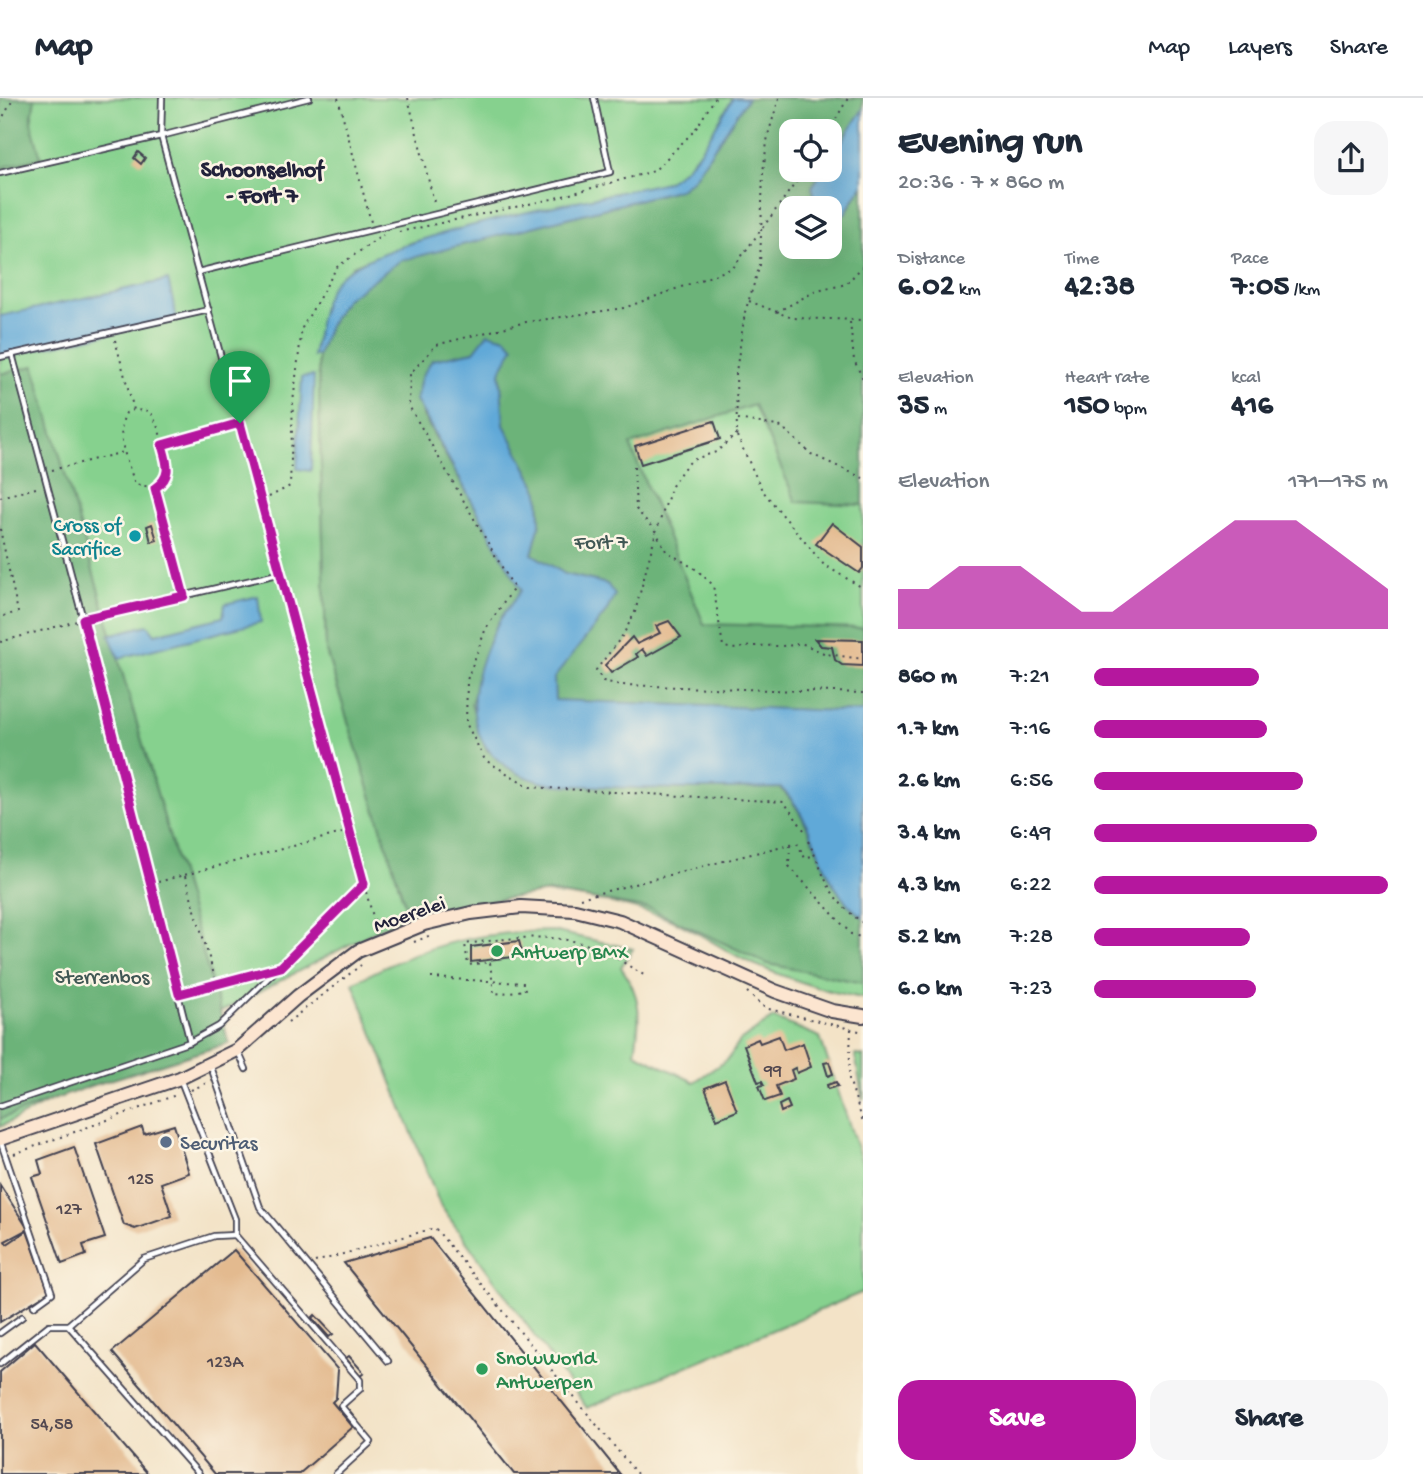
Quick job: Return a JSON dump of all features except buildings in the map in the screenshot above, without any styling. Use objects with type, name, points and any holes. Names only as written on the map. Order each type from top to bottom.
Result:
[{"type":"street","name":"Moerelei","points":[[0,1140],[180,1078],[237,1050],[308,989],[358,951],[424,925],[471,913],[521,907],[575,911],[620,921],[666,939],[775,991],[832,1011],[863,1016]]},
{"type":"lane","points":[[0,1105],[190,1042],[219,1026],[364,884],[282,573],[161,136],[162,98]]},
{"type":"lane","points":[[0,173],[309,98]]},
{"type":"lane","points":[[198,272],[610,172],[594,98]]},
{"type":"lane","points":[[0,357],[209,310]]},
{"type":"lane","points":[[12,354],[83,619],[190,1042]]},
{"type":"lane","points":[[83,619],[282,573]]},
{"type":"lane","points":[[179,994],[281,967]]},
{"type":"lane","points":[[237,1050],[246,1069]]},
{"type":"lane","points":[[210,1063],[260,1207],[388,1361]]},
{"type":"lane","points":[[180,1078],[235,1219],[235,1235],[360,1380],[360,1389],[341,1406],[372,1442],[336,1474]]},
{"type":"lane","points":[[0,1140],[52,1293],[34,1306]]},
{"type":"lane","points":[[0,1364],[49,1325],[68,1325],[144,1259],[214,1236],[235,1235]]},
{"type":"lane","points":[[0,1333],[22,1317]]},
{"type":"lane","points":[[68,1325],[199,1474]]},
{"type":"path","points":[[0,122],[13,98]]},
{"type":"path","points":[[338,98],[373,230]]},
{"type":"path","points":[[408,98],[437,215]]},
{"type":"path","points":[[396,233],[552,199],[654,170],[695,130],[715,98]]},
{"type":"path","points":[[779,98],[768,135],[760,265],[748,300],[736,372],[737,433],[762,490],[824,565],[863,588]]},
{"type":"path","points":[[836,119],[848,98]]},
{"type":"path","points":[[796,182],[733,268],[624,307],[526,322],[436,345],[410,374],[409,406],[514,588],[486,628],[467,680],[466,723],[485,760],[530,787],[784,802],[804,830]]},
{"type":"path","points":[[262,500],[290,486],[293,402],[302,328],[337,267],[383,236]]},
{"type":"path","points":[[777,312],[814,292],[846,284],[863,266]]},
{"type":"path","points":[[748,300],[792,318],[863,320]]},
{"type":"path","points":[[850,321],[854,360],[863,379]]},
{"type":"path","points":[[113,332],[134,410]]},
{"type":"path","points":[[144,409],[154,416],[162,445],[168,473],[165,482],[155,488],[135,484],[125,452],[121,422],[126,413],[144,409]]},
{"type":"path","points":[[737,419],[782,427],[811,454],[863,478]]},
{"type":"path","points":[[162,445],[240,423]]},
{"type":"path","points":[[737,433],[716,452],[692,460],[672,486],[656,533],[635,612],[623,635],[596,670],[603,681],[621,685],[863,693]]},
{"type":"path","points":[[44,472],[125,452]]},
{"type":"path","points":[[634,467],[636,509],[656,533],[666,551],[697,569],[713,585],[723,646],[733,650],[756,646],[784,649],[802,643],[826,654],[863,659]]},
{"type":"path","points":[[0,497],[47,485]]},
{"type":"path","points":[[155,488],[184,596]]},
{"type":"path","points":[[0,529],[18,612],[0,617]]},
{"type":"path","points":[[0,642],[83,619]]},
{"type":"path","points":[[150,884],[349,831]]},
{"type":"path","points":[[808,841],[816,855],[823,880],[843,907],[863,923]]},
{"type":"path","points":[[601,894],[790,844],[797,843],[805,858],[816,855]]},
{"type":"path","points":[[790,844],[789,866],[851,934],[863,938]]},
{"type":"path","points":[[185,875],[217,984]]},
{"type":"path","points":[[364,884],[380,942]]},
{"type":"path","points":[[404,946],[430,936]]},
{"type":"path","points":[[431,978],[492,979],[524,983],[525,990],[494,994],[492,979],[490,962],[468,965],[465,944],[520,936],[566,939],[601,949],[646,976]]},
{"type":"path","points":[[283,1026],[366,961]]},
{"type":"path","points":[[746,990],[765,1008],[863,1032]]},
{"type":"path","points":[[851,1029],[849,1079],[863,1122]]},
{"type":"path","points":[[5,1157],[186,1092],[215,1077]]},
{"type":"path","points":[[308,1265],[435,1228],[637,1474]]},
{"type":"green space","points":[[0,98],[733,98],[688,166],[667,182],[412,242],[352,266],[314,356],[318,355],[326,651],[340,695],[721,157],[779,133],[779,182],[842,182],[842,119],[812,119],[863,98],[863,998],[778,974],[740,958],[666,918],[600,901],[500,889],[398,884],[408,914],[0,1127]]},
{"type":"green space","points":[[0,98],[35,98],[31,122],[41,158],[0,168]]},
{"type":"green space","name":"Fort 7","points":[[748,98],[863,98],[863,109],[842,141],[842,119],[779,119],[779,182],[815,182],[812,187],[815,196],[779,196],[779,259],[842,259],[842,214],[845,214],[863,184],[863,505],[796,502],[754,405],[630,445],[704,624],[863,628],[863,712],[555,701],[553,678],[606,612],[607,584],[565,574],[532,554],[540,524],[539,492],[504,426],[500,372],[474,351],[432,360],[421,412],[522,590],[497,624],[471,704],[487,751],[673,789],[780,788],[803,818],[836,889],[863,917],[863,983],[768,964],[651,909],[549,892],[408,914],[326,651],[318,355],[329,326],[345,300],[400,260],[680,189],[693,179]]},
{"type":"green space","name":"Sterrenbos","points":[[34,366],[229,1043],[91,1086],[0,1119],[0,374]]},
{"type":"green space","points":[[552,931],[633,949],[621,967],[633,988],[638,1008],[635,1053],[694,1082],[728,1059],[740,1041],[773,1018],[820,1037],[863,1166],[863,1292],[587,1408],[440,1205],[353,983],[403,959],[449,943],[497,934]]},
{"type":"green space","points":[[855,1055],[863,1056],[863,1100]]},
{"type":"water","points":[[733,98],[748,98],[693,179],[680,189],[400,261],[345,300],[329,326],[318,355],[313,356],[322,309],[329,292],[333,284],[354,267],[436,235],[667,182],[688,166]]},
{"type":"water","points":[[863,109],[863,184],[844,215],[842,196],[815,196],[812,187],[815,182],[842,182],[842,141]]},
{"type":"water","points":[[168,280],[177,319],[0,357],[0,316]]},
{"type":"water","points":[[488,333],[506,338],[514,347],[500,372],[504,425],[539,492],[540,524],[532,554],[565,574],[607,584],[615,595],[606,612],[554,678],[555,700],[863,712],[863,917],[848,904],[837,889],[804,818],[781,788],[664,789],[547,784],[514,771],[494,756],[481,739],[475,719],[474,697],[478,674],[497,625],[521,590],[416,400],[421,378],[432,360],[474,351]]},
{"type":"water","points":[[314,376],[311,471],[297,469],[302,377]]},
{"type":"water","points":[[258,596],[261,622],[119,658],[109,635],[148,625],[155,634],[223,617],[225,604]]},
{"type":"place","name":"Cross of Sacrifice","points":[[135,536]]},
{"type":"place","name":"Antwerp BMX","points":[[497,951]]},
{"type":"place","name":"Securitas","points":[[166,1142]]},
{"type":"place","name":"SnowWorld Antwerpen","points":[[482,1369]]},
{"type":"district","name":"Schoonselhof - Fort 7","points":[[262,181]]},
{"type":"route","points":[[240,423],[364,884],[281,967],[179,994],[83,619],[184,596],[155,488],[165,482],[168,473],[162,445],[240,423]]}]
